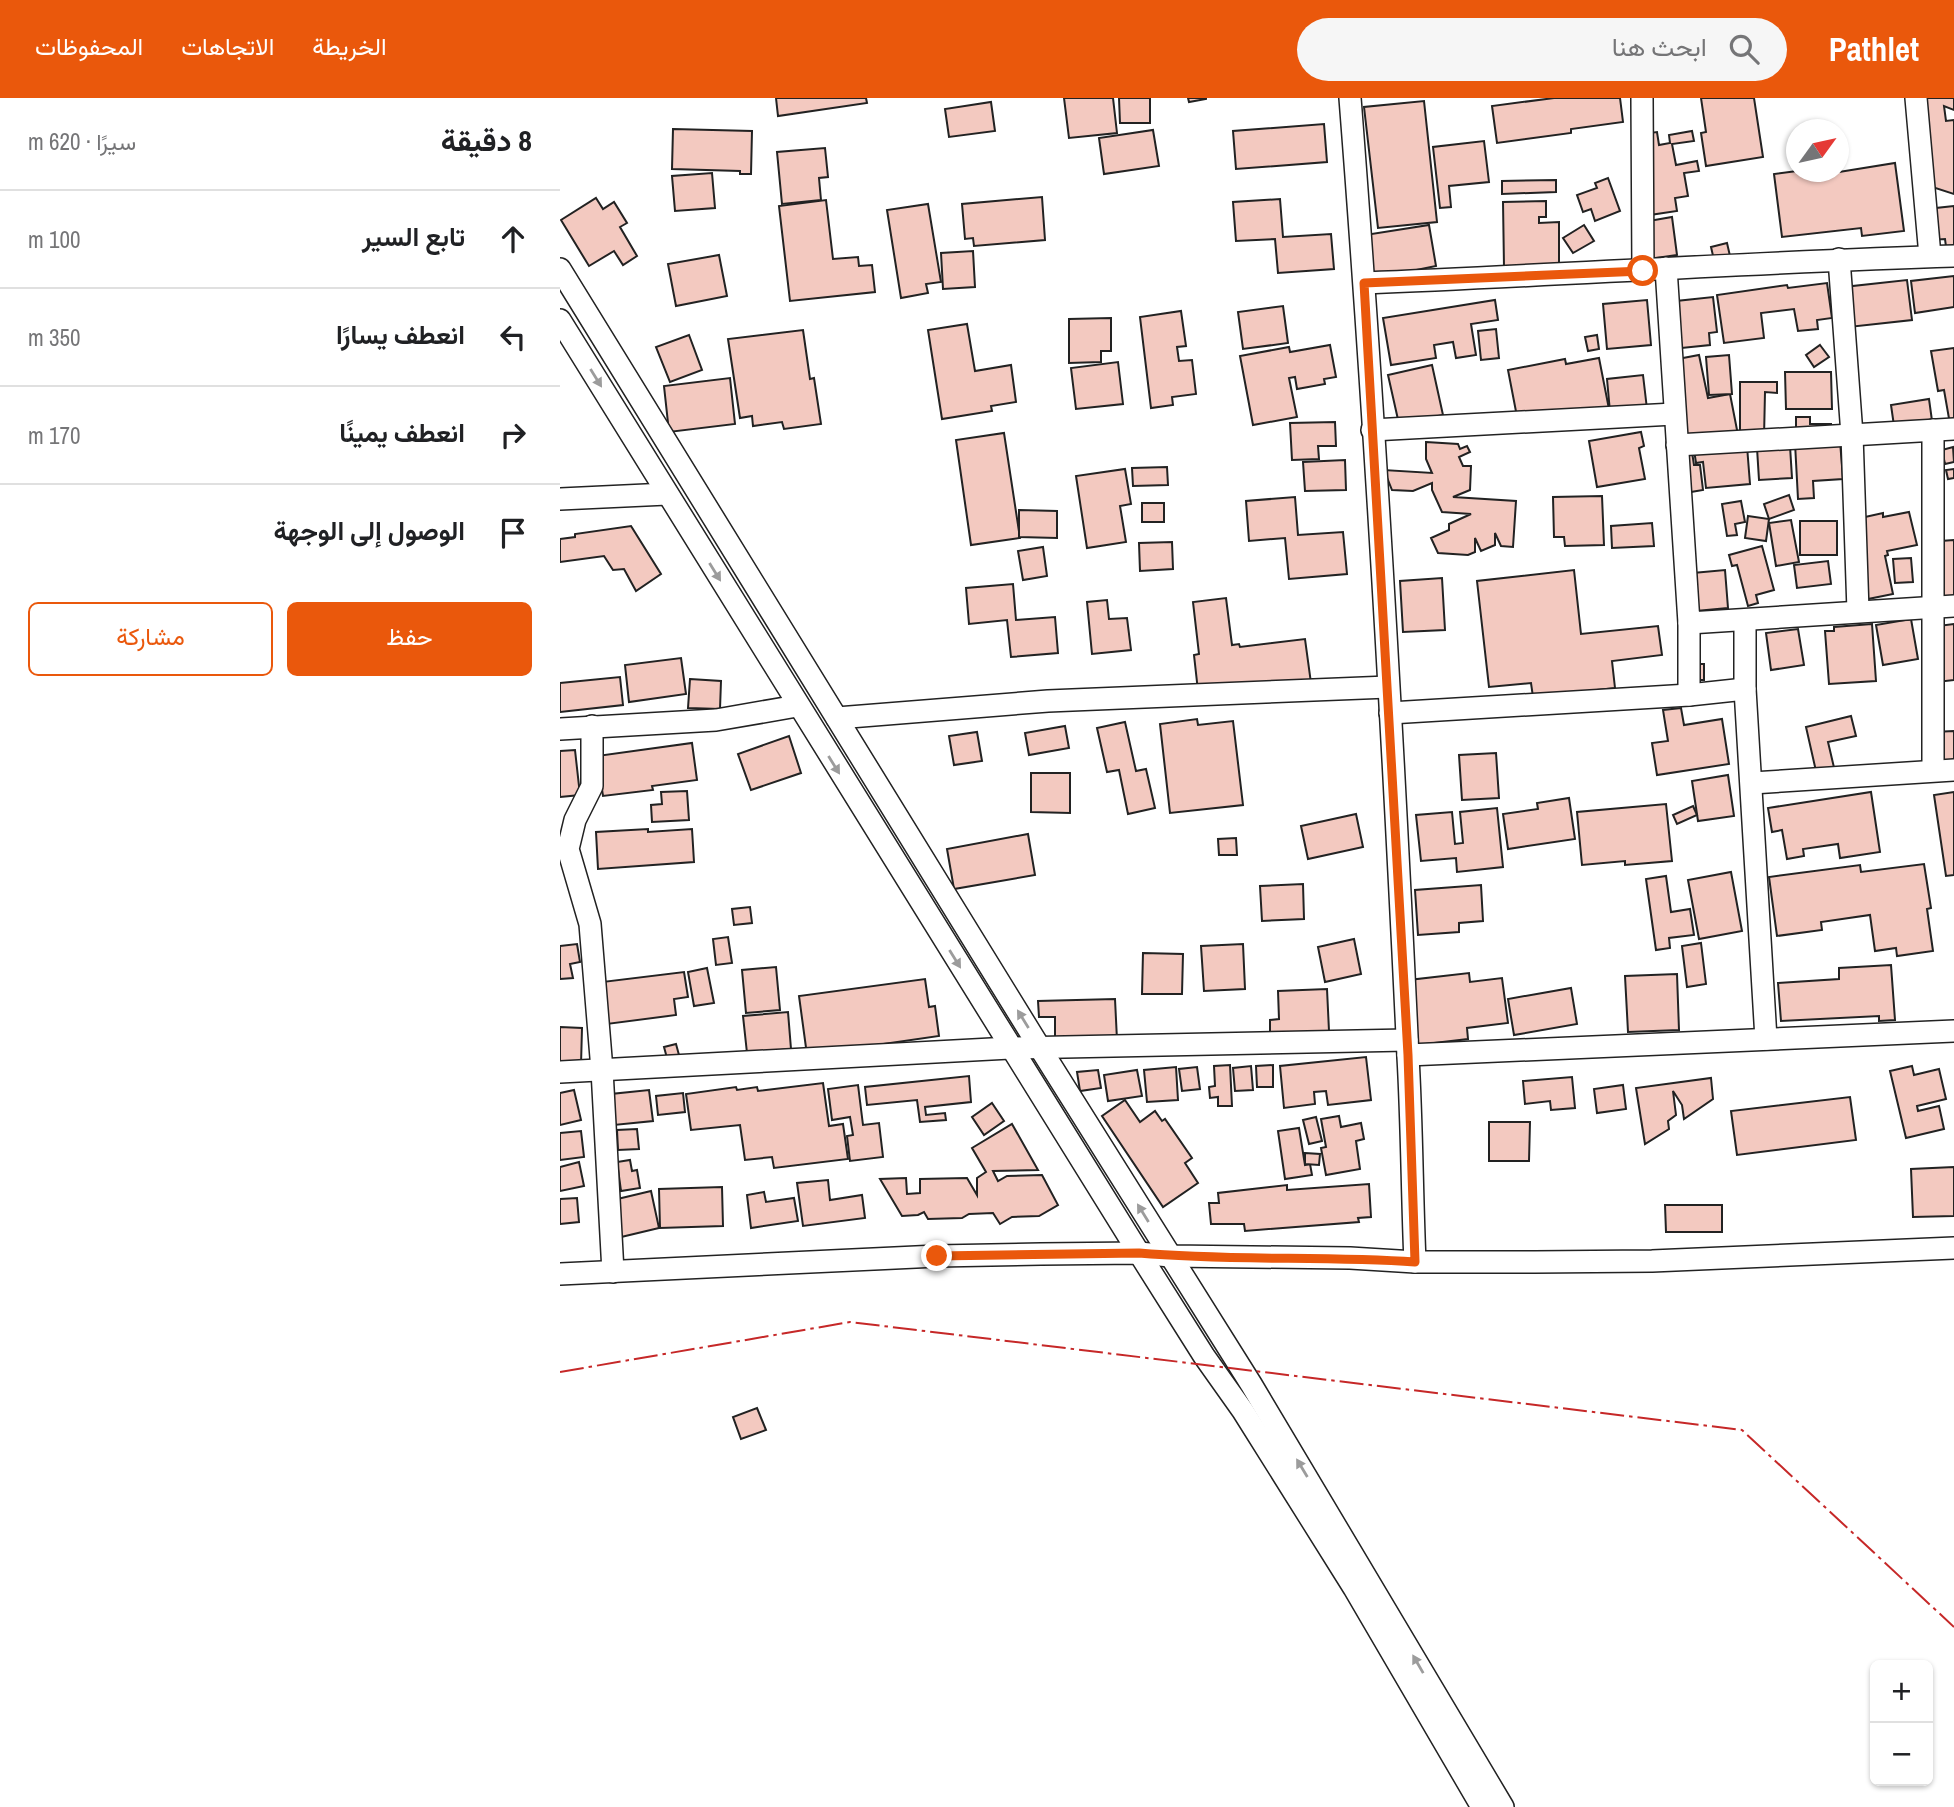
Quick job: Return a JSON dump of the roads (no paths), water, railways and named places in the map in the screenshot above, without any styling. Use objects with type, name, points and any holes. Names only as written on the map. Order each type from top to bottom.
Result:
[{"type":"street","points":[[1350,98],[1390,713],[1408,1048],[1415,1262]]},
{"type":"street","points":[[1642,98],[1643,271]]},
{"type":"street","points":[[1916,98],[1930,256]]},
{"type":"street","points":[[1364,283],[1839,259],[1954,256]]},
{"type":"street","points":[[1839,259],[1853,435],[1858,611]]},
{"type":"street","points":[[1666,268],[1689,623],[1689,695]]},
{"type":"street","points":[[560,270],[1265,1407],[1503,1807]]},
{"type":"street","points":[[560,320],[1010,1048],[1354,1588],[1482,1807]]},
{"type":"street","points":[[1372,430],[1674,414]]},
{"type":"street","points":[[1677,445],[1944,429],[1944,770],[1752,783]]},
{"type":"street","points":[[560,499],[667,494]]},
{"type":"street","points":[[1689,623],[1944,606]]},
{"type":"street","points":[[1745,620],[1745,689],[1766,1039]]},
{"type":"street","points":[[837,718],[1048,701],[1388,687]]},
{"type":"street","points":[[1390,713],[1689,695],[1745,689]]},
{"type":"street","points":[[560,729],[716,720],[797,706]]},
{"type":"street","points":[[592,726],[592,786],[573,827],[568,849],[590,923],[602,1070],[613,1272]]},
{"type":"street","points":[[560,1072],[1010,1048],[1408,1048],[1766,1039],[1954,1031]]},
{"type":"street","points":[[560,1274],[937,1256],[1139,1253],[1415,1262],[1652,1261],[1954,1248]]}]
